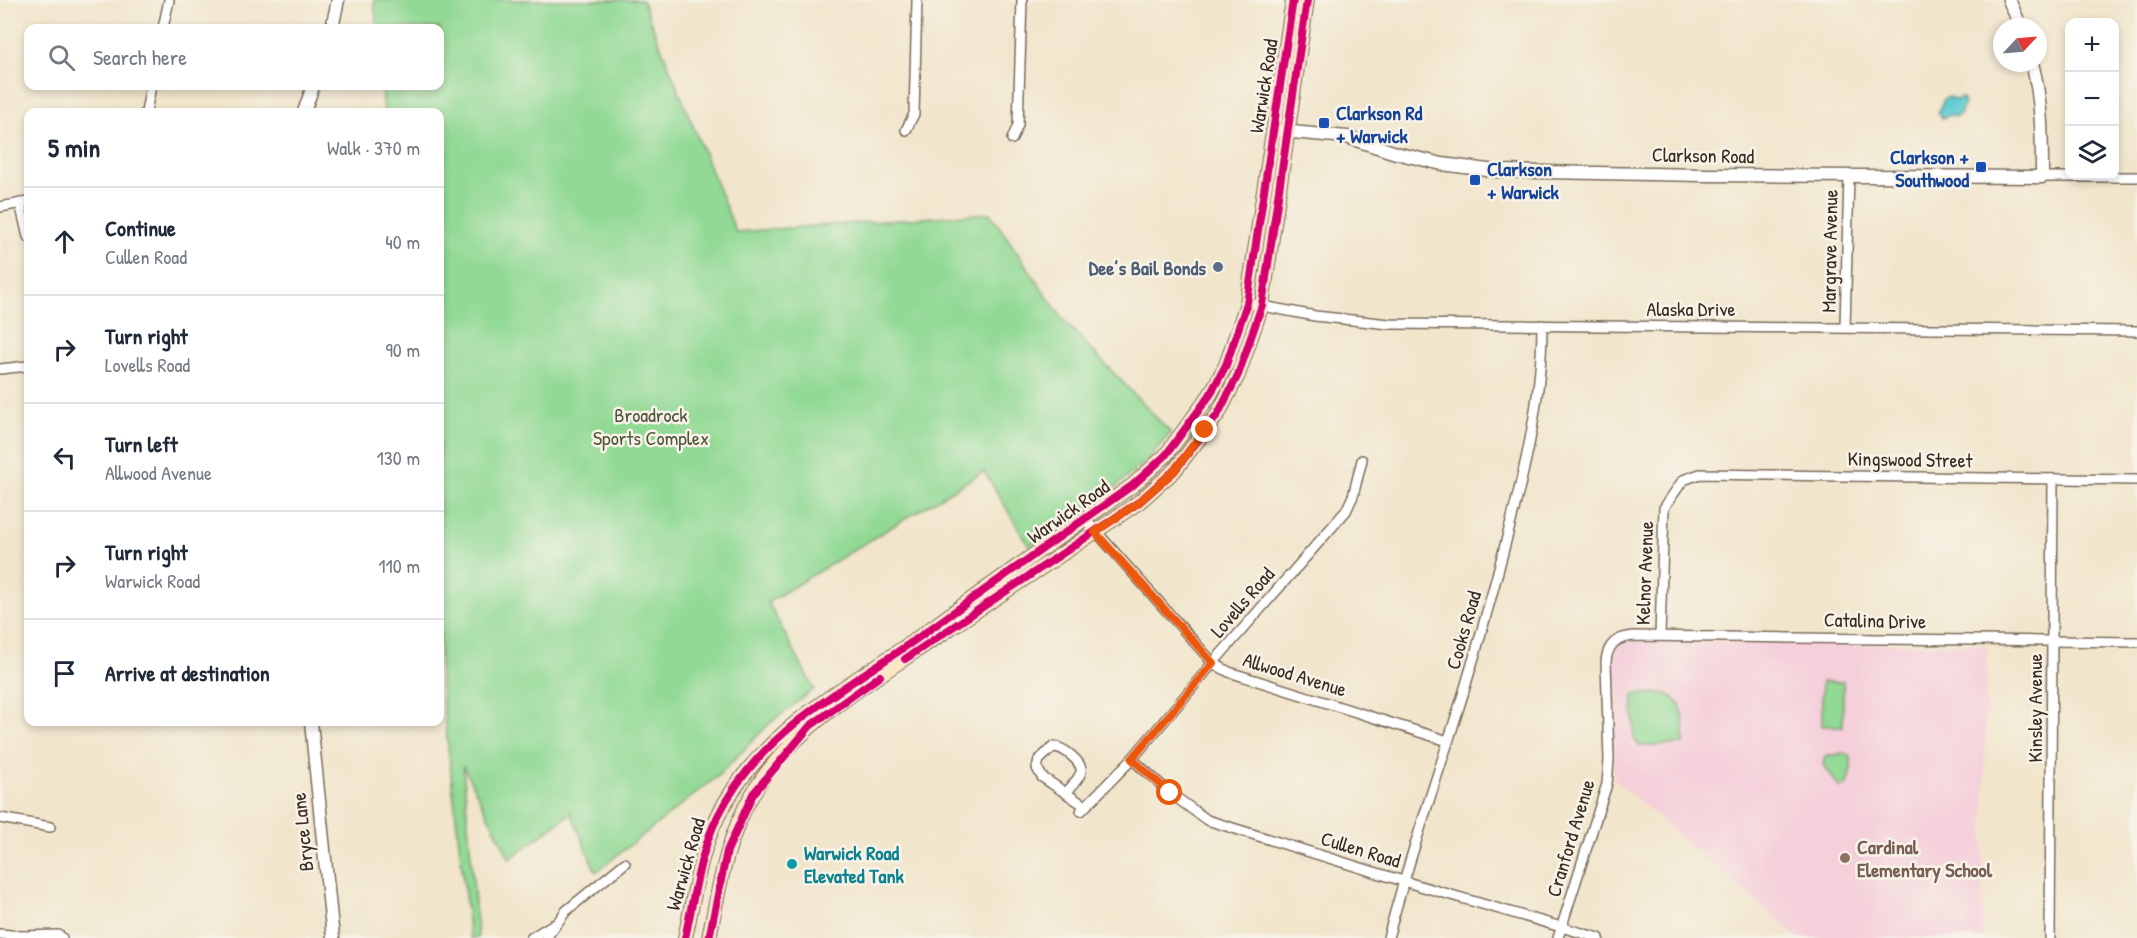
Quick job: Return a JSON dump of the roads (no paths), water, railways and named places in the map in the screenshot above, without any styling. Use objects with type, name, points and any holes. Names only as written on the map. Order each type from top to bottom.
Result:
[{"type":"main road","name":"Warwick Road","points":[[709,938],[727,851],[741,817],[764,778],[802,733],[897,664],[1139,502],[1174,471],[1218,414],[1238,375],[1262,305],[1293,0]]},
{"type":"main road","name":"Warwick Road","points":[[685,938],[704,856],[718,815],[744,775],[771,743],[796,721],[1133,485],[1165,456],[1194,419],[1226,365],[1247,303],[1306,0]]},
{"type":"street","points":[[164,24],[169,0]]},
{"type":"street","points":[[333,24],[338,0]]},
{"type":"street","points":[[906,130],[914,114],[917,0]]},
{"type":"street","points":[[1011,139],[1018,125],[1022,0]]},
{"type":"street","points":[[2010,0],[2017,18]]},
{"type":"street","points":[[2035,72],[2042,125],[2042,177]]},
{"type":"street","points":[[147,108],[150,90]]},
{"type":"street","points":[[305,108],[312,90]]},
{"type":"street","name":"Clarkson Road","points":[[1280,131],[1347,137],[1396,153],[1442,164],[1495,171],[2137,177]]},
{"type":"street","name":"Margrave Avenue","points":[[1845,327],[1849,176]]},
{"type":"street","points":[[0,207],[24,203]]},
{"type":"street","name":"Alaska Drive","points":[[1247,303],[1315,316],[1389,324],[2137,331]]},
{"type":"street","name":"Cooks Road","points":[[1388,938],[1402,881],[1448,741],[1490,601],[1526,465],[1541,366],[1542,325]]},
{"type":"street","points":[[0,369],[24,366]]},
{"type":"street","name":"Lovells Road","points":[[1066,793],[1083,808],[1132,759],[1346,511],[1353,496],[1362,460]]},
{"type":"street","name":"Kingswood Street","points":[[1683,480],[1700,474],[2137,480]]},
{"type":"street","name":"Kinsley Avenue","points":[[2050,938],[2053,479]]},
{"type":"street","name":"Kelnor Avenue","points":[[1660,636],[1664,508],[1683,480]]},
{"type":"street","name":"Allwood Avenue","points":[[1085,519],[1213,663],[1229,672],[1448,741]]},
{"type":"street","name":"Catalina Drive","points":[[1614,641],[1633,636],[1660,636],[2137,642]]},
{"type":"street","name":"Cranford Avenue","points":[[1558,938],[1608,778],[1606,661],[1609,647],[1614,641]]},
{"type":"street","name":"Bryce Lane","points":[[311,726],[333,938]]},
{"type":"street","points":[[1053,747],[1061,748],[1076,760],[1081,768],[1080,774],[1066,793],[1042,777],[1037,768],[1039,760],[1053,747]]},
{"type":"street","name":"Cullen Road","points":[[1132,759],[1170,793],[1208,820],[1402,881],[1599,938]]},
{"type":"street","points":[[0,818],[50,828]]},
{"type":"street","points":[[531,938],[556,922],[624,863]]},
{"type":"street","points":[[546,938],[556,922]]},
{"type":"street","points":[[553,938],[556,922]]},
{"type":"street","points":[[6,935],[59,934],[62,938]]},
{"type":"water","points":[[1950,97],[1954,100],[1963,98],[1964,105],[1960,115],[1942,118],[1938,113],[1945,98]]},
{"type":"place","name":"Clarkson Rd + Warwick","points":[[1324,123]]},
{"type":"place","name":"Clarkson + Southwood","points":[[1981,167]]},
{"type":"place","name":"Clarkson + Warwick","points":[[1475,180]]},
{"type":"place","name":"Dee’s Bail Bonds","points":[[1218,267]]},
{"type":"place","name":"Cardinal Elementary School","points":[[1845,858]]},
{"type":"place","name":"Warwick Road Elevated Tank","points":[[792,864]]},
{"type":"park label","name":"Broadrock Sports Complex","points":[[651,426]]}]
